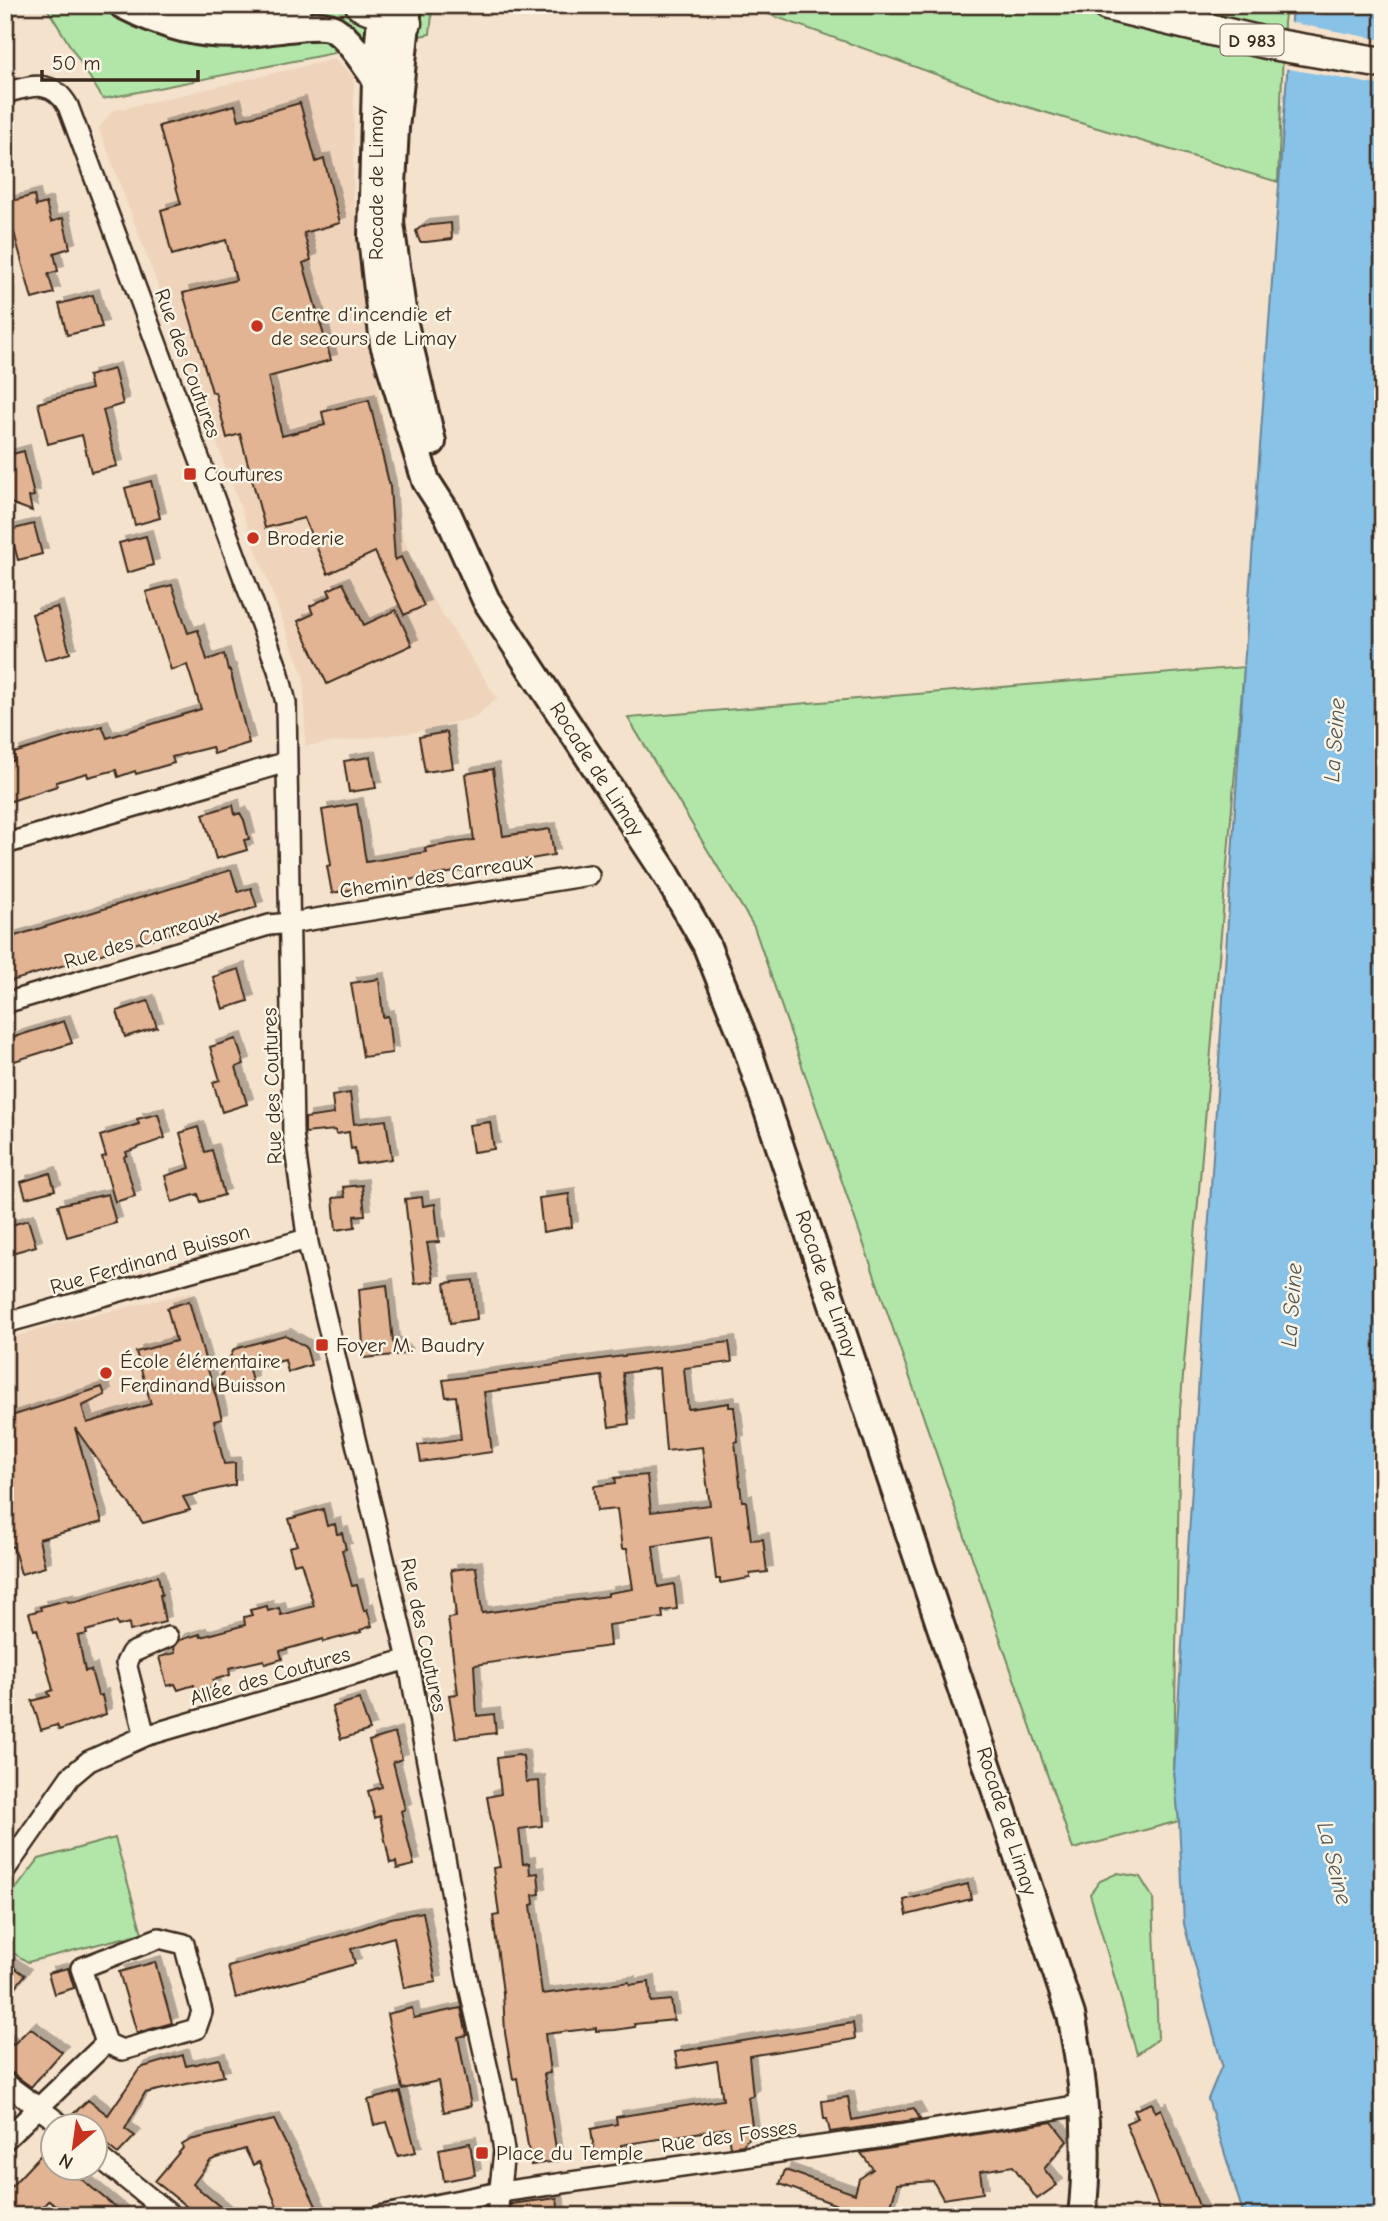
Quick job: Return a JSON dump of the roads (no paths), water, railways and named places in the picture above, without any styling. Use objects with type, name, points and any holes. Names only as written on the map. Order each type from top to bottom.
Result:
[{"type":"main road","points":[[123,5],[153,20],[200,33],[247,33],[294,27],[329,27],[390,12]]},
{"type":"main road","points":[[180,5],[195,11],[244,13],[296,5]]},
{"type":"main road","name":"D 983","points":[[1114,7],[1266,43],[1383,63]]},
{"type":"main road","name":"Rocade de Limay","points":[[390,12],[376,79],[372,237],[384,344],[426,481],[448,515],[486,600],[658,863],[706,944],[740,1030],[1071,2015],[1086,2104],[1087,2166],[1083,2215]]},
{"type":"main road","name":"Rocade de Limay","points":[[390,12],[395,128],[390,223],[404,324],[443,479],[448,515]]},
{"type":"main road","points":[[329,27],[353,46],[376,79]]},
{"type":"street","name":"Rue des Coutures","points":[[5,93],[35,86],[49,88],[63,97],[75,122],[278,670],[286,703],[293,1134],[307,1239],[408,1659],[468,1982],[499,2118],[504,2151],[497,2216]]},
{"type":"street","points":[[5,844],[287,762]]},
{"type":"street","name":"Chemin des Carreaux","points":[[291,923],[589,875]]},
{"type":"street","name":"Rue des Carreaux","points":[[5,1003],[270,925],[291,923]]},
{"type":"street","name":"Rue Ferdinand Buisson","points":[[5,1323],[307,1239]]},
{"type":"street","points":[[145,1736],[126,1663],[131,1653],[168,1637]]},
{"type":"street","name":"Allée des Coutures","points":[[5,1870],[69,1777],[89,1761],[145,1736],[408,1659]]},
{"type":"street","points":[[159,1938],[184,1944],[202,2012],[196,2029],[122,2049],[106,2043],[81,1968],[159,1938]]},
{"type":"street","points":[[5,2140],[106,2043]]},
{"type":"street","points":[[5,2083],[46,2112]]},
{"type":"street","name":"Rue des Fosses","points":[[380,2216],[500,2192],[901,2134],[1086,2104]]},
{"type":"street","points":[[108,2163],[172,2216]]},
{"type":"water","name":"La Seine","points":[[1292,5],[1383,5],[1383,2216],[1244,2216],[1208,2099],[1222,2065],[1184,1924],[1174,1771],[1244,667]]},
{"type":"place","name":"Centre d'incendie et de secours de Limay","points":[[257,326]]},
{"type":"place","name":"Coutures","points":[[190,474]]},
{"type":"place","name":"Broderie","points":[[253,538]]},
{"type":"place","name":"Foyer M. Baudry","points":[[322,1345]]},
{"type":"place","name":"École élémentaire Ferdinand Buisson","points":[[106,1373]]},
{"type":"place","name":"Place du Temple","points":[[482,2153]]}]
